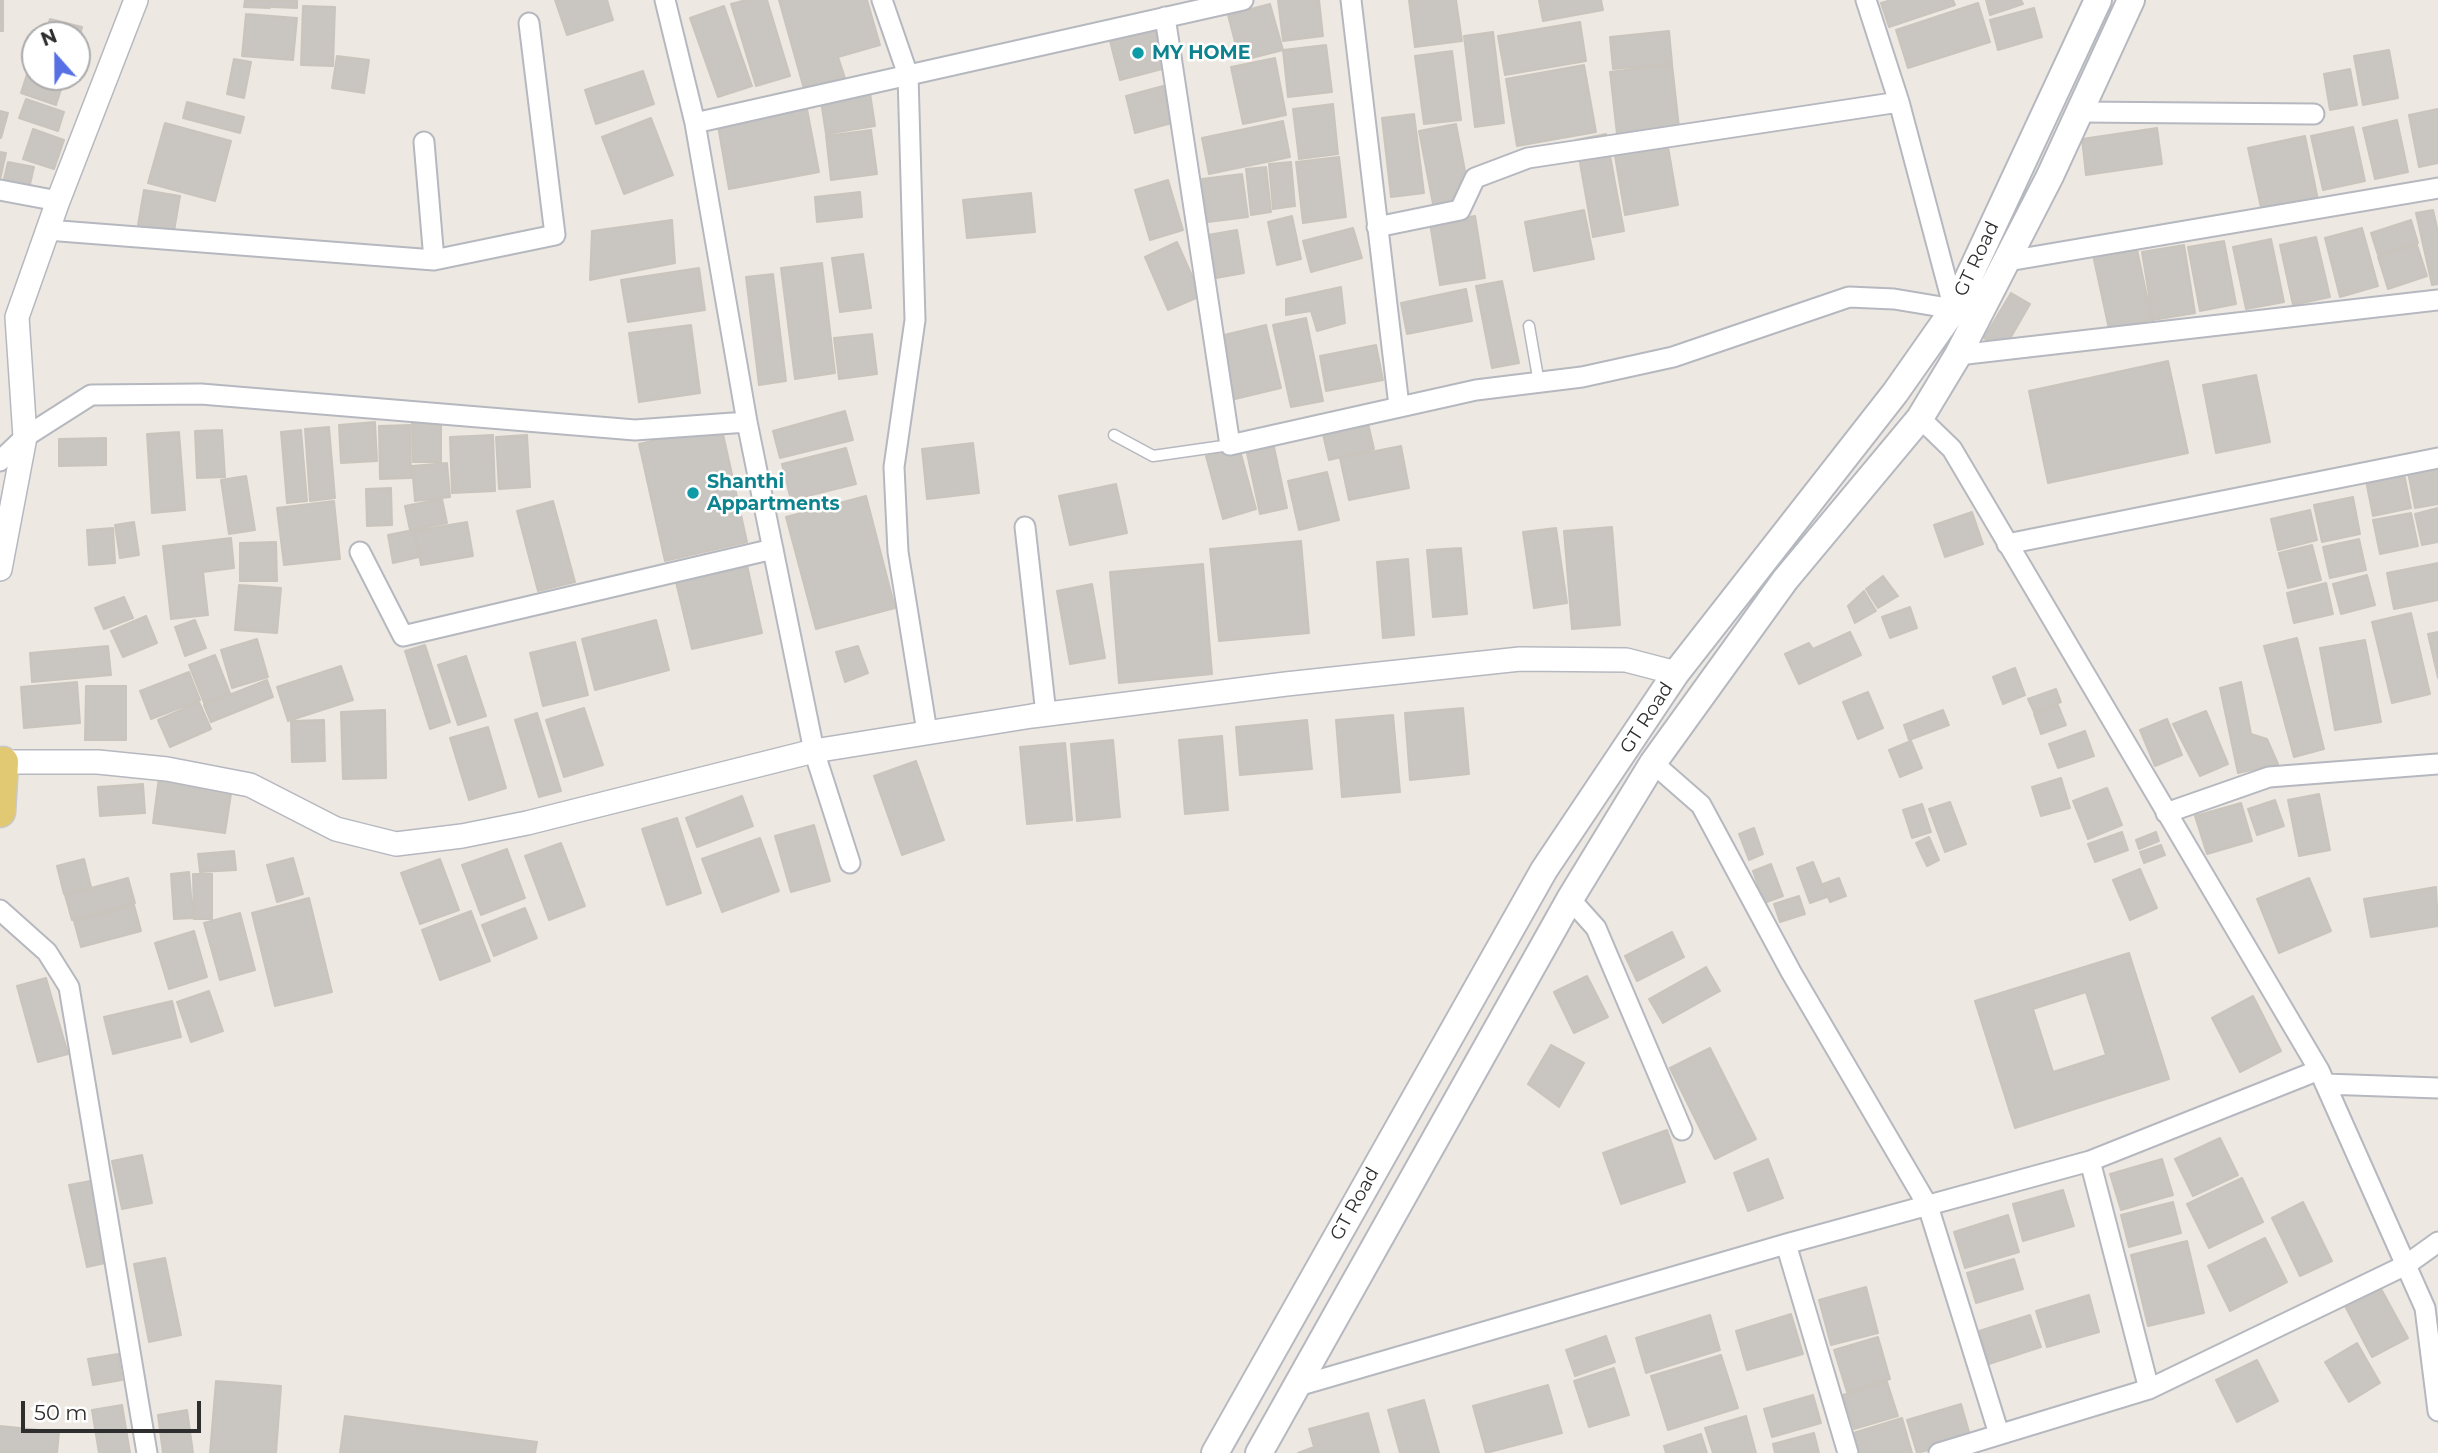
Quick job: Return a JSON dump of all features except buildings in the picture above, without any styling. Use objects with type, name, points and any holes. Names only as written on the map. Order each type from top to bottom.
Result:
[{"type":"main road","name":"GT Road","points":[[1215,1453],[1544,870],[1676,673],[1895,393],[1954,309],[2098,0]]},
{"type":"main road","points":[[1259,1453],[1570,899],[1653,764],[1785,580],[1920,418],[1958,355],[2008,261],[2132,0]]},
{"type":"main road","points":[[0,812],[1,762]]},
{"type":"street","points":[[0,569],[24,437],[17,317],[47,230],[136,0]]},
{"type":"street","points":[[665,0],[695,123],[747,422],[814,751],[850,863]]},
{"type":"street","points":[[882,0],[908,75],[915,320],[894,467],[898,552],[927,733]]},
{"type":"street","points":[[695,123],[1243,0]]},
{"type":"street","points":[[1351,0],[1399,406]]},
{"type":"street","points":[[1165,17],[1230,445],[1476,390],[1581,377],[1673,357],[1849,297],[1894,299],[1954,309],[1899,102],[1866,0]]},
{"type":"street","points":[[47,230],[434,260],[555,235],[530,23]]},
{"type":"street","points":[[1377,227],[1461,210],[1475,178],[1528,158],[1899,102]]},
{"type":"street","points":[[2080,112],[2314,114]]},
{"type":"street","points":[[425,142],[434,260]]},
{"type":"street","points":[[2008,261],[2438,188]]},
{"type":"street","points":[[0,190],[58,201]]},
{"type":"street","points":[[1958,355],[2438,300]]},
{"type":"street","points":[[0,461],[24,437],[92,394],[201,394],[635,430],[747,422]]},
{"type":"street","points":[[1920,418],[1952,449],[2322,1077],[2425,1308],[2438,1411]]},
{"type":"street","points":[[2007,544],[2438,458]]},
{"type":"street","points":[[1024,527],[1046,714]]},
{"type":"street","points":[[360,552],[403,636],[773,549]]},
{"type":"street","points":[[1,762],[98,762],[167,769],[250,785],[336,829],[396,844],[462,836],[527,823],[814,751],[1046,714],[1286,684],[1520,659],[1626,660],[1676,673]]},
{"type":"street","points":[[1653,764],[1701,805],[1791,972],[1927,1206],[1999,1434]]},
{"type":"street","points":[[2166,813],[2269,777],[2438,764]]},
{"type":"street","points":[[1570,899],[1596,928],[1682,1130]]},
{"type":"street","points":[[0,910],[47,952],[69,987],[147,1453]]},
{"type":"street","points":[[1298,1386],[1786,1244],[2090,1161],[2322,1077],[2438,1088]]},
{"type":"street","points":[[2090,1161],[2149,1389]]},
{"type":"street","points":[[1938,1453],[2149,1389],[2406,1265],[2438,1242]]},
{"type":"street","points":[[1786,1244],[1848,1453]]},
{"type":"lane","points":[[1529,326],[1539,383]]},
{"type":"lane","points":[[1114,435],[1153,456],[1230,445]]},
{"type":"place","name":"MY HOME","points":[[1138,53]]},
{"type":"place","name":"Shanthi Appartments","points":[[693,493]]}]
